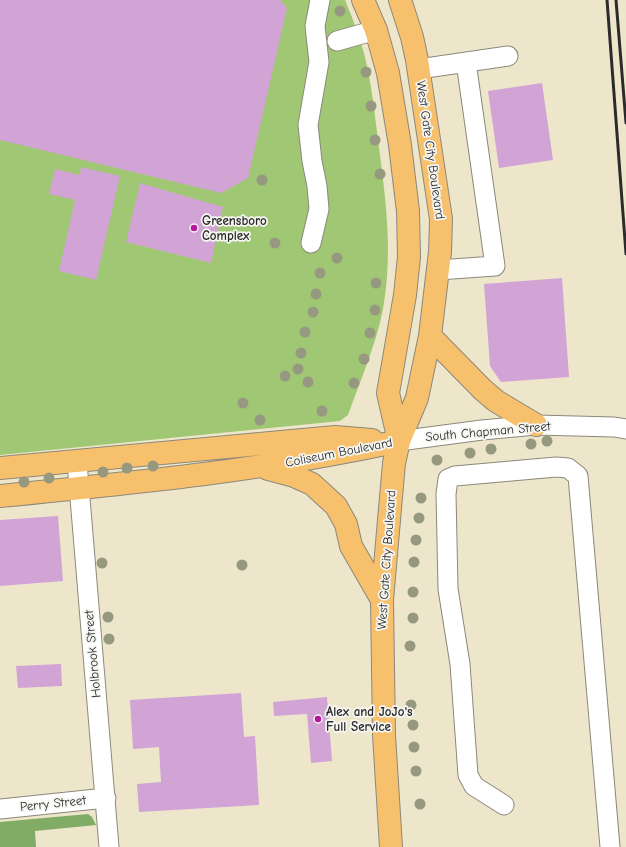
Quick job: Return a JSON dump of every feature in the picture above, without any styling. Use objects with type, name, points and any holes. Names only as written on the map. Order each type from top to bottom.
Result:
[{"type":"main road","name":"West Gate City Boulevard","points":[[363,0],[376,30],[389,81],[400,145],[408,211],[409,257],[406,295],[388,393],[399,441]]},
{"type":"main road","name":"West Gate City Boulevard","points":[[391,847],[384,735],[382,600],[392,483],[399,441],[417,398],[430,336],[438,270],[441,218],[419,68],[412,36],[398,2]]},
{"type":"main road","points":[[430,336],[483,390],[496,401],[536,425]]},
{"type":"main road","name":"Coliseum Boulevard","points":[[0,468],[335,438],[399,441]]},
{"type":"main road","name":"Coliseum Boulevard","points":[[0,496],[118,485],[259,467],[338,454],[399,441]]},
{"type":"main road","points":[[259,467],[294,476],[312,484],[336,506],[346,524],[351,546],[382,600]]},
{"type":"street","points":[[311,243],[319,209],[308,125],[319,62],[315,26],[320,0]]},
{"type":"street","points":[[338,42],[376,30]]},
{"type":"street","points":[[419,68],[508,56]]},
{"type":"street","points":[[438,270],[495,266],[466,62]]},
{"type":"street","name":"South Chapman Street","points":[[399,441],[482,430],[536,425],[614,427],[626,429]]},
{"type":"street","name":"Holbrook Street","points":[[76,462],[109,847]]},
{"type":"street","points":[[504,805],[474,786],[468,775],[460,664],[448,589],[446,494],[448,479],[456,476],[556,467],[568,468],[578,476],[610,847]]},
{"type":"street","name":"Perry Street","points":[[0,809],[106,798]]},
{"type":"green space","name":"Greensboro Complex","points":[[0,0],[345,0],[361,43],[370,79],[384,188],[388,247],[386,288],[380,322],[372,349],[348,415],[340,421],[0,455]]},
{"type":"green space","points":[[88,814],[92,817],[96,825],[35,831],[36,847],[0,847],[0,822]]},
{"type":"building","points":[[0,0],[280,0],[287,8],[248,178],[221,193],[0,140]]},
{"type":"building","points":[[542,83],[553,160],[499,168],[488,91]]},
{"type":"building","points":[[81,167],[120,176],[96,280],[59,271],[75,200],[49,194],[55,169],[80,175]]},
{"type":"building","points":[[140,183],[223,207],[211,263],[126,242]]},
{"type":"building","points":[[562,278],[569,377],[501,382],[490,366],[484,284]]},
{"type":"building","points":[[58,516],[63,581],[0,586],[0,520]]},
{"type":"building","points":[[61,664],[62,686],[18,688],[16,666]]},
{"type":"building","points":[[241,693],[244,737],[255,736],[259,805],[139,812],[137,784],[161,782],[159,747],[133,749],[130,700]]},
{"type":"building","points":[[327,697],[332,761],[311,763],[307,714],[274,716],[273,702]]},
{"type":"railway","points":[[607,0],[626,254]]},
{"type":"railway","points":[[616,0],[626,123]]},
{"type":"place","name":"Greensboro Complex","points":[[194,228]]},
{"type":"place","name":"Alex and JoJo's Full Service","points":[[318,719]]}]
